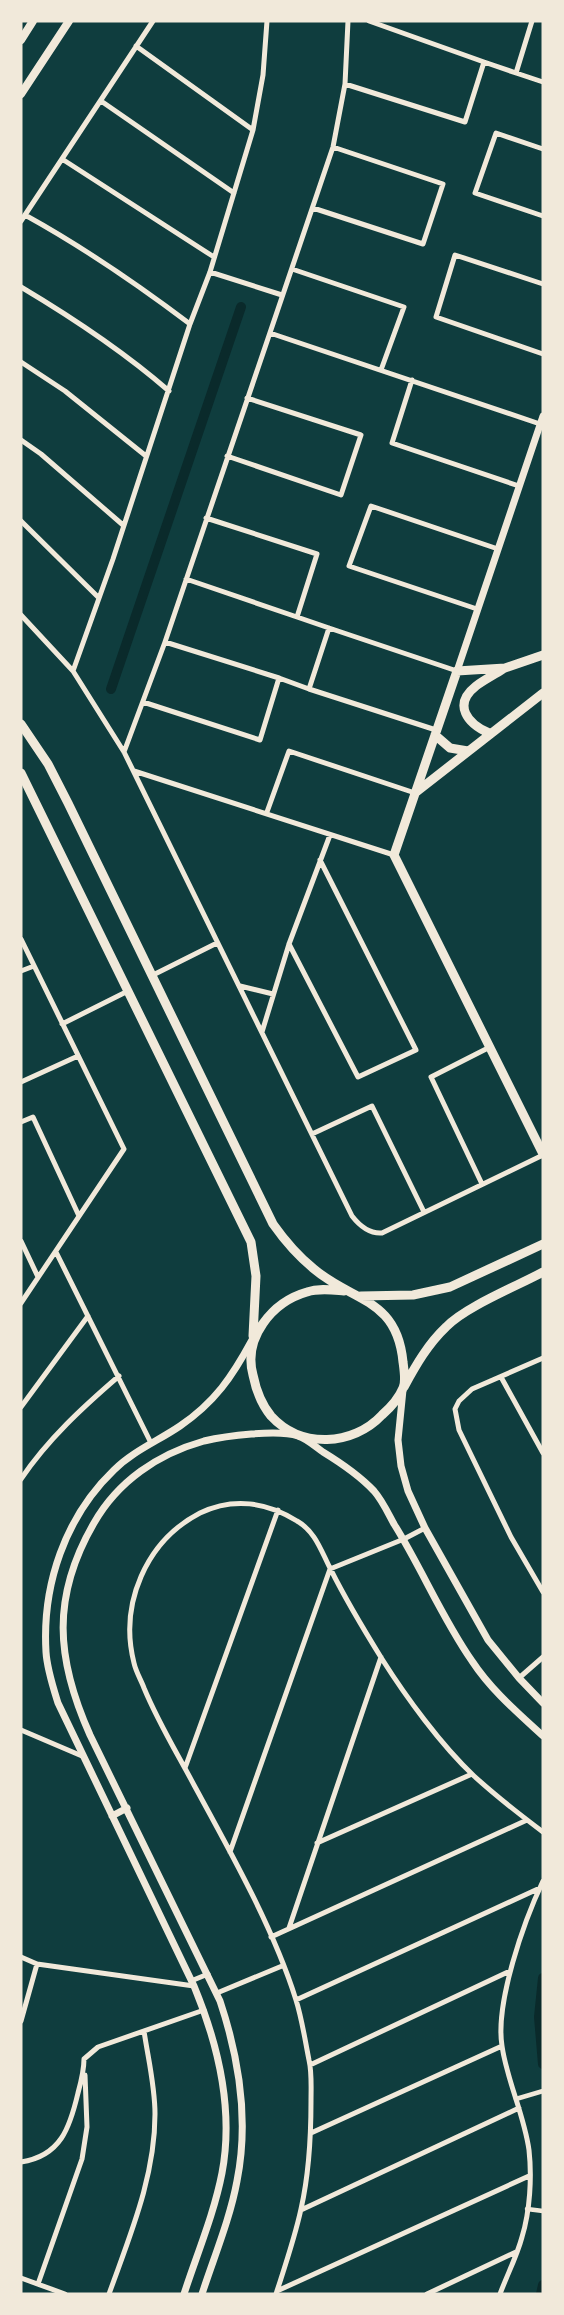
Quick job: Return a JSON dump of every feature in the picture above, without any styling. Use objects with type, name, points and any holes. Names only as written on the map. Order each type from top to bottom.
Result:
[{"type":"main road","points":[[21,40],[34,21]]},
{"type":"main road","points":[[21,94],[69,21]]},
{"type":"main road","points":[[489,734],[478,729],[468,720],[465,707],[466,699],[476,686],[505,668],[543,655]]},
{"type":"main road","points":[[505,668],[457,671],[394,854],[543,1154]]},
{"type":"main road","points":[[415,793],[543,693]]},
{"type":"main road","points":[[21,724],[48,764],[153,975],[273,1224],[289,1245],[314,1270],[344,1291]]},
{"type":"main road","points":[[436,733],[450,748],[468,751]]},
{"type":"main road","points":[[21,773],[251,1242],[256,1276],[252,1371],[258,1395],[271,1416],[298,1436],[324,1440],[340,1439],[357,1434],[374,1423],[389,1408],[404,1387],[421,1357],[446,1326],[459,1316],[543,1272]]},
{"type":"main road","points":[[252,1340],[262,1324],[276,1309],[296,1296],[320,1289],[344,1291],[361,1296],[413,1295],[450,1287],[543,1244]]},
{"type":"main road","points":[[361,1296],[387,1318],[396,1332],[402,1348],[404,1387]]},
{"type":"street","points":[[21,221],[153,21]]},
{"type":"street","points":[[72,672],[169,391],[190,324],[210,272],[253,130],[263,75],[267,21]]},
{"type":"street","points":[[124,752],[165,642],[282,295],[314,208],[333,147],[345,84],[348,21]]},
{"type":"street","points":[[369,21],[543,82]]},
{"type":"street","points":[[516,73],[532,21]]},
{"type":"street","points":[[136,46],[253,130]]},
{"type":"street","points":[[345,84],[465,122],[484,62]]},
{"type":"street","points":[[101,101],[234,193]]},
{"type":"street","points":[[543,149],[496,133],[475,193],[543,216]]},
{"type":"street","points":[[314,208],[423,244],[443,184],[333,147]]},
{"type":"street","points":[[62,159],[214,257]]},
{"type":"street","points":[[26,215],[85,249],[190,324]]},
{"type":"street","points":[[543,284],[455,255],[436,317],[543,354]]},
{"type":"street","points":[[292,269],[404,307],[382,370]]},
{"type":"street","points":[[210,272],[282,295]]},
{"type":"street","points":[[21,287],[74,318],[141,367],[169,391]]},
{"type":"street","points":[[186,579],[457,671],[542,420],[412,380],[270,332]]},
{"type":"street","points":[[21,362],[65,391],[146,456]]},
{"type":"street","points":[[412,380],[392,443],[519,486]]},
{"type":"street","points":[[227,456],[341,495],[361,435],[247,398]]},
{"type":"street","points":[[21,440],[41,454],[123,525]]},
{"type":"street","points":[[477,609],[349,566],[370,506],[498,549]]},
{"type":"street","points":[[206,518],[317,554],[297,617]]},
{"type":"street","points":[[21,521],[98,597]]},
{"type":"street","points":[[21,615],[72,672],[124,752],[352,1216],[358,1224],[378,1234],[543,1154]]},
{"type":"street","points":[[308,689],[329,628]]},
{"type":"street","points":[[165,642],[279,678],[436,733]]},
{"type":"street","points":[[143,702],[260,740],[279,678]]},
{"type":"street","points":[[267,812],[289,751],[415,793]]},
{"type":"street","points":[[134,771],[394,854]]},
{"type":"street","points":[[262,1032],[289,944],[330,835]]},
{"type":"street","points":[[289,944],[358,1077],[416,1050],[320,860]]},
{"type":"street","points":[[21,939],[124,1149],[21,1303]]},
{"type":"street","points":[[153,975],[217,943]]},
{"type":"street","points":[[21,971],[34,966]]},
{"type":"street","points":[[240,986],[273,994]]},
{"type":"street","points":[[62,1024],[128,991]]},
{"type":"street","points":[[482,1184],[431,1077],[490,1047]]},
{"type":"street","points":[[21,1082],[78,1056]]},
{"type":"street","points":[[312,1134],[372,1106],[424,1212]]},
{"type":"street","points":[[21,1122],[33,1117],[79,1216]]},
{"type":"street","points":[[21,1241],[38,1276]]},
{"type":"street","points":[[56,1252],[151,1443]]},
{"type":"street","points":[[21,1407],[88,1316]]},
{"type":"street","points":[[184,2294],[219,2186],[224,2153],[225,2110],[216,2048],[204,2010],[192,1983],[58,1703],[46,1654],[46,1626],[50,1582],[56,1560],[68,1533],[99,1486],[114,1469],[205,1408],[235,1371],[252,1340]]},
{"type":"street","points":[[543,1358],[472,1389],[459,1401],[455,1410],[455,1418],[511,1537],[543,1592]]},
{"type":"street","points":[[21,1479],[36,1457],[78,1410],[118,1376]]},
{"type":"street","points":[[501,1377],[543,1453]]},
{"type":"street","points":[[404,1387],[399,1414],[398,1440],[401,1466],[408,1491],[425,1528],[488,1640],[519,1678],[543,1703]]},
{"type":"street","points":[[202,2294],[237,2182],[241,2140],[241,2101],[236,2057],[229,2027],[217,1993],[76,1703],[65,1664],[62,1625],[65,1602],[74,1565],[84,1539],[106,1502],[152,1463],[192,1445],[221,1437],[263,1434],[298,1436],[347,1467],[374,1492],[404,1539],[438,1607],[473,1662],[506,1702],[543,1736]]},
{"type":"street","points":[[276,2292],[301,2210],[311,2133],[310,2065],[296,2000],[271,1937],[230,1852],[149,1699],[134,1663],[130,1629],[134,1596],[146,1563],[165,1540],[186,1521],[208,1510],[228,1504],[248,1503],[265,1506],[278,1510],[300,1522],[321,1546],[330,1568],[381,1657],[414,1705],[472,1774],[543,1832]]},
{"type":"street","points":[[185,1768],[278,1510]]},
{"type":"street","points":[[230,1852],[330,1568],[404,1539],[425,1528]]},
{"type":"street","points":[[290,1928],[381,1657]]},
{"type":"street","points":[[519,1678],[543,1657]]},
{"type":"street","points":[[21,1730],[82,1756]]},
{"type":"street","points":[[317,1844],[472,1774]]},
{"type":"street","points":[[112,1816],[127,1808]]},
{"type":"street","points":[[271,1937],[527,1820]]},
{"type":"street","points":[[500,2294],[522,2237],[527,2209],[529,2176],[529,2150],[502,2046],[503,2006],[510,1971],[543,1881]]},
{"type":"street","points":[[296,2000],[540,1888]]},
{"type":"street","points":[[21,1957],[36,1964],[192,1983],[208,1974]]},
{"type":"street","points":[[21,2021],[36,1964]]},
{"type":"street","points":[[217,1993],[282,1966]]},
{"type":"street","points":[[310,2065],[510,1971]]},
{"type":"street","points":[[38,2284],[82,2159],[87,2127],[84,2059],[98,2047],[204,2010]]},
{"type":"street","points":[[109,2294],[140,2205],[153,2148],[154,2096],[144,2031]]},
{"type":"street","points":[[311,2133],[502,2046]]},
{"type":"street","points":[[21,2162],[49,2152],[66,2133],[72,2121],[84,2066]]},
{"type":"street","points":[[516,2099],[543,2091]]},
{"type":"street","points":[[301,2210],[519,2108]]},
{"type":"street","points":[[276,2292],[529,2176]]},
{"type":"street","points":[[527,2209],[543,2211]]},
{"type":"street","points":[[427,2294],[516,2252]]},
{"type":"street","points":[[21,2278],[65,2294]]},
{"type":"waterway","points":[[111,689],[241,307]]},
{"type":"waterway","points":[[543,1978],[539,2017],[543,2064]]},
{"type":"waterway","points":[[541,2294],[543,2285]]}]
